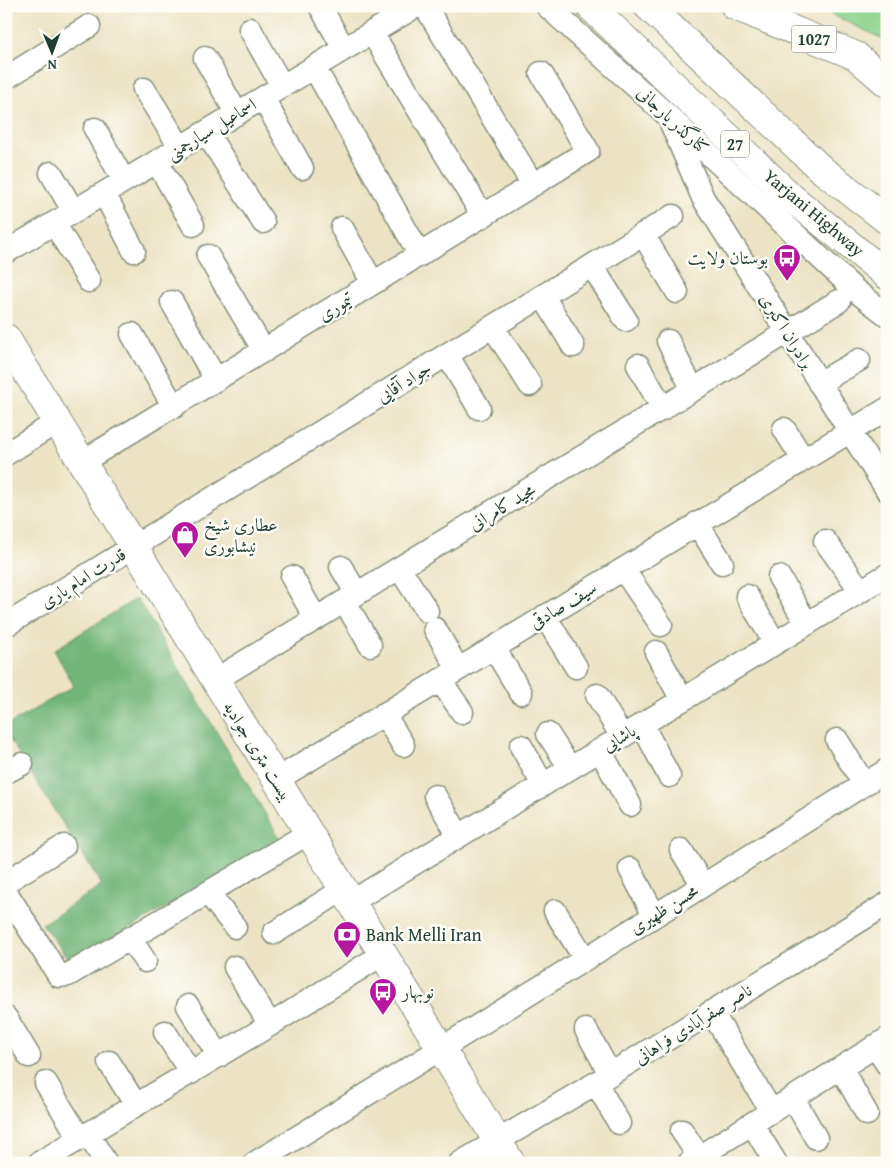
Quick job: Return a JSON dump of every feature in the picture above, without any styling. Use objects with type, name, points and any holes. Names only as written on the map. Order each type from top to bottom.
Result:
[{"type":"main road","name":"Yarjani Highway","points":[[590,6],[792,198],[887,274]]},
{"type":"main road","name":"27","points":[[648,6],[821,169],[887,220]]},
{"type":"main road","name":"1027","points":[[735,6],[856,56],[887,83]]},
{"type":"main road","name":"بیست متری جوادیه","points":[[6,338],[504,1152]]},
{"type":"street","points":[[320,6],[344,49]]},
{"type":"street","name":"اسماعیل سیارچمنی","points":[[6,252],[372,33],[387,14],[416,6]]},
{"type":"street","points":[[425,6],[532,185]]},
{"type":"street","name":"کنارگذر یارجانی","points":[[547,6],[668,115],[856,291],[887,315]]},
{"type":"street","points":[[6,78],[89,26]]},
{"type":"street","points":[[250,29],[282,86]]},
{"type":"street","points":[[372,33],[483,216]]},
{"type":"street","points":[[205,58],[237,114]]},
{"type":"street","points":[[314,67],[420,255]]},
{"type":"street","name":"تیموری","points":[[82,462],[588,151],[541,73]]},
{"type":"street","points":[[144,89],[180,148]]},
{"type":"street","points":[[263,98],[302,168]]},
{"type":"street","name":"برادران اکبری","points":[[668,115],[703,198],[886,487]]},
{"type":"street","points":[[95,129],[124,181]]},
{"type":"street","points":[[206,132],[263,222]]},
{"type":"street","points":[[157,162],[193,225]]},
{"type":"street","points":[[51,173],[74,212]]},
{"type":"street","points":[[104,194],[134,251]]},
{"type":"street","name":"جواد آقایی","points":[[134,547],[673,216]]},
{"type":"street","points":[[54,223],[90,281]]},
{"type":"street","points":[[342,228],[374,283]]},
{"type":"street","points":[[643,234],[677,292]]},
{"type":"street","points":[[208,256],[264,351]]},
{"type":"street","points":[[592,266],[626,320]]},
{"type":"street","points":[[543,296],[573,346]]},
{"type":"street","points":[[172,302],[216,380]]},
{"type":"street","name":"مجید کامرانی","points":[[215,680],[838,302]]},
{"type":"street","points":[[493,327],[530,385]]},
{"type":"street","points":[[132,334],[174,406]]},
{"type":"street","points":[[668,342],[694,390]]},
{"type":"street","points":[[447,355],[479,408]]},
{"type":"street","points":[[819,383],[859,360]]},
{"type":"street","points":[[638,364],[663,409]]},
{"type":"street","name":"سیف صادقی","points":[[276,780],[887,408]]},
{"type":"street","points":[[6,454],[58,422]]},
{"type":"street","points":[[784,430],[803,459]]},
{"type":"street","points":[[697,523],[722,563]]},
{"type":"street","points":[[826,540],[878,586]]},
{"type":"street","name":"قدرت امام یاری","points":[[6,625],[134,547]]},
{"type":"street","points":[[341,567],[370,645]]},
{"type":"street","points":[[400,569],[431,620],[462,712]]},
{"type":"street","points":[[623,569],[661,626]]},
{"type":"street","points":[[292,576],[316,619]]},
{"type":"street","points":[[779,577],[807,624]]},
{"type":"street","name":"پاشایی","points":[[274,933],[459,836],[775,643],[878,586]]},
{"type":"street","points":[[747,596],[775,643]]},
{"type":"street","points":[[545,616],[576,667]]},
{"type":"street","points":[[494,648],[521,693]]},
{"type":"street","points":[[656,652],[682,700]]},
{"type":"street","points":[[597,696],[622,736]]},
{"type":"street","points":[[384,714],[403,745]]},
{"type":"street","points":[[642,724],[669,776]]},
{"type":"street","points":[[548,734],[570,768]]},
{"type":"street","points":[[838,740],[864,784]]},
{"type":"street","points":[[521,746],[543,785]]},
{"type":"street","points":[[600,750],[630,805]]},
{"type":"street","name":"محسن ظهیری","points":[[255,1163],[887,770]]},
{"type":"street","points":[[435,796],[459,836]]},
{"type":"street","points":[[6,892],[59,976],[68,975],[309,833]]},
{"type":"street","points":[[6,882],[64,846]]},
{"type":"street","points":[[681,850],[703,885]]},
{"type":"street","points":[[630,869],[654,915]]},
{"type":"street","points":[[208,893],[235,927]]},
{"type":"street","name":"ناصر صفرآبادی فراهانی","points":[[460,1163],[504,1152],[603,1079],[887,904]]},
{"type":"street","points":[[555,912],[585,959]]},
{"type":"street","points":[[130,938],[145,960]]},
{"type":"street","points":[[39,1163],[191,1073],[384,954]]},
{"type":"street","points":[[234,967],[270,1025]]},
{"type":"street","points":[[188,1006],[219,1056]]},
{"type":"street","points":[[712,1012],[771,1111]]},
{"type":"street","points":[[6,1018],[29,1056]]},
{"type":"street","points":[[586,1030],[619,1123]]},
{"type":"street","points":[[165,1032],[191,1073]]},
{"type":"street","points":[[682,1131],[697,1161],[771,1111],[841,1068],[883,1050]]},
{"type":"street","points":[[109,1062],[136,1105]]},
{"type":"street","points":[[841,1068],[867,1114]]},
{"type":"street","points":[[46,1083],[106,1163]]},
{"type":"street","points":[[792,1098],[816,1138]]},
{"type":"street","points":[[752,1124],[776,1163]]},
{"type":"green space","points":[[814,6],[887,6],[887,37],[885,40]]},
{"type":"green space","points":[[137,598],[281,840],[71,963],[42,924],[102,885],[6,734],[6,726],[74,686],[54,650]]},
{"type":"place","name":"بوستان ولایت","points":[[787,282]]},
{"type":"place","name":"عطاری شیخ نیشابوری","points":[[185,559]]},
{"type":"place","name":"Bank Melli Iran","points":[[347,959]]},
{"type":"place","name":"نوبهار","points":[[383,1016]]}]
